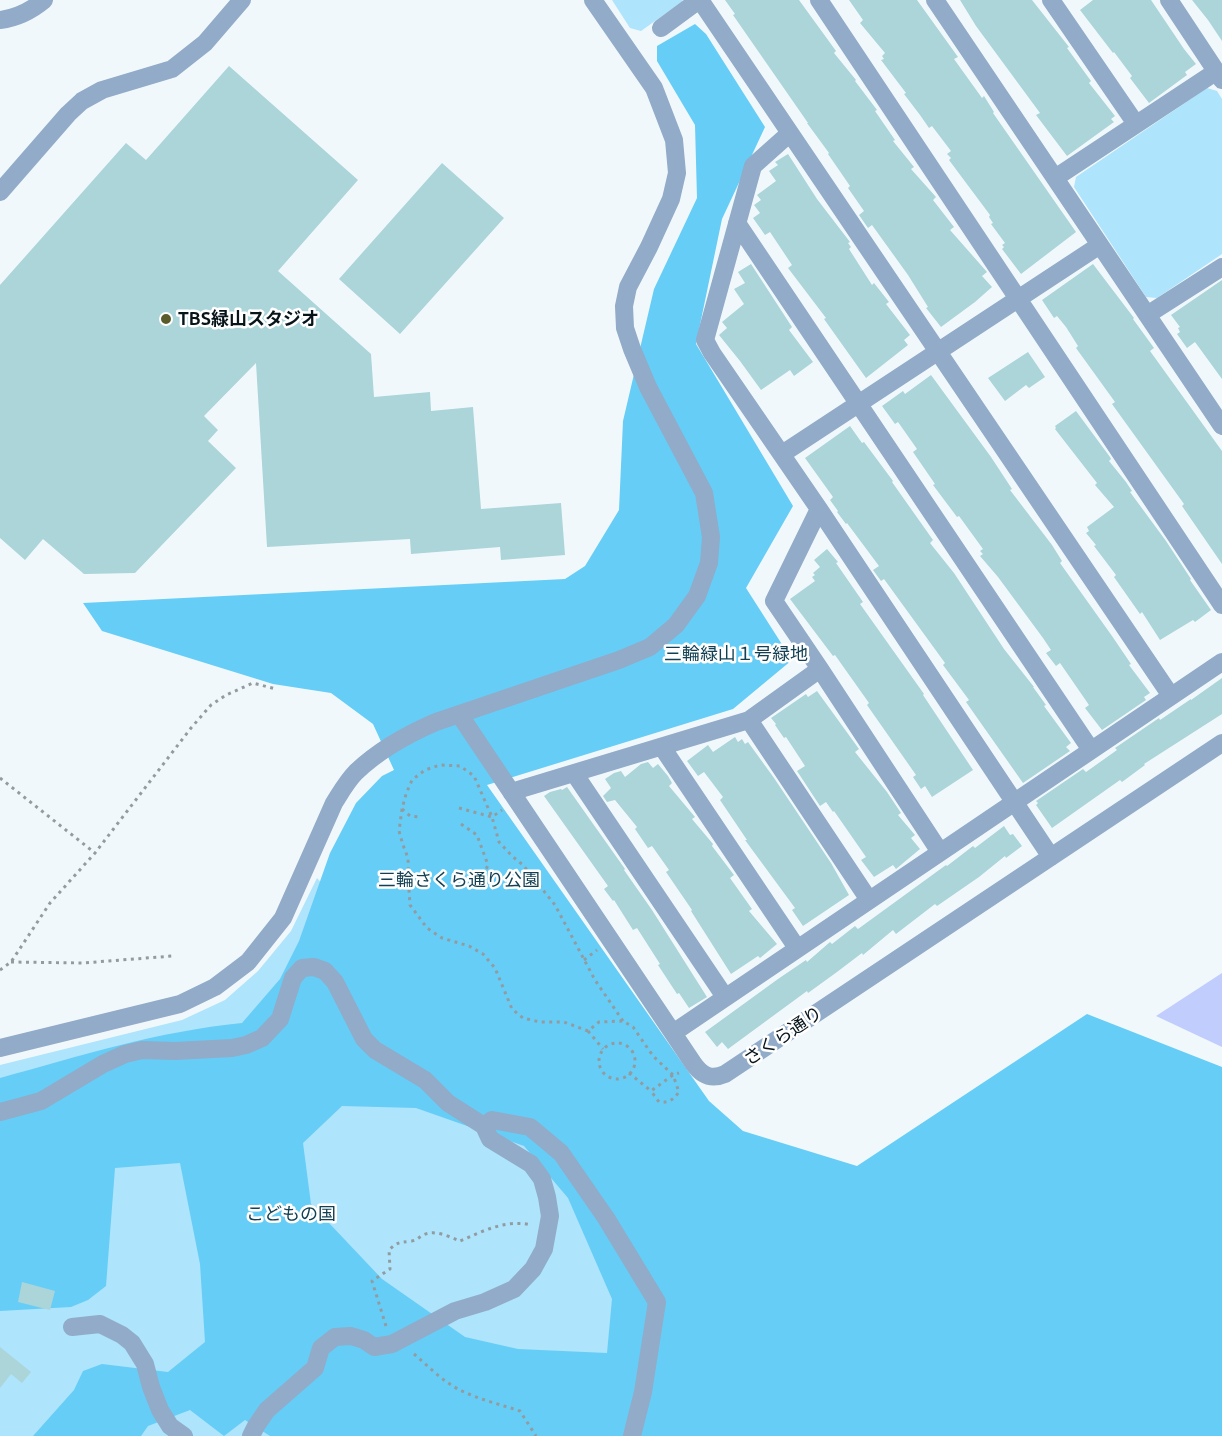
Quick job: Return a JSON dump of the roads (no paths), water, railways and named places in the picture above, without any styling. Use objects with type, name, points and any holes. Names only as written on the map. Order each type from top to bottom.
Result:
[{"type":"street","points":[[0,20],[27,12],[44,0]]},
{"type":"street","points":[[0,192],[82,101],[102,90],[172,69],[205,43],[242,0]]},
{"type":"street","points":[[0,1048],[180,1004],[215,987],[248,962],[283,918],[334,803],[344,786],[379,754],[416,731],[459,714],[619,660],[650,647],[676,625],[697,596],[709,563],[711,537],[704,492],[648,387],[625,328],[624,306],[628,286],[671,199],[677,173],[674,140],[654,88],[593,0]]},
{"type":"street","points":[[661,28],[699,0],[1171,696]]},
{"type":"street","points":[[819,0],[1222,605]]},
{"type":"street","points":[[935,0],[1222,426]]},
{"type":"street","points":[[1051,0],[1136,124]]},
{"type":"street","points":[[1055,178],[1136,124],[1219,76],[1169,0]]},
{"type":"street","points":[[790,133],[753,166],[705,339],[712,353],[1051,857]]},
{"type":"street","points":[[737,223],[1090,750]]},
{"type":"street","points":[[782,454],[1100,245]]},
{"type":"street","points":[[1147,315],[1222,267]]},
{"type":"street","points":[[819,509],[774,601],[940,852]]},
{"type":"street","points":[[673,1032],[1222,662]]},
{"type":"street","points":[[511,792],[749,720],[820,669]]},
{"type":"street","name":"さくら通り","points":[[459,714],[693,1063],[699,1071],[716,1078],[1222,743]]},
{"type":"street","points":[[749,720],[869,900]]},
{"type":"street","points":[[662,747],[797,948]]},
{"type":"street","points":[[574,773],[725,997]]},
{"type":"street","points":[[0,1112],[41,1101],[103,1064],[125,1054],[141,1050],[175,1051],[232,1047],[246,1045],[262,1038],[280,1019],[293,978],[302,968],[314,967],[324,971],[335,982],[364,1039],[375,1050],[425,1080],[448,1103],[484,1126],[490,1139],[531,1164],[542,1179],[550,1215],[544,1249],[533,1269],[514,1289],[486,1302],[455,1311],[392,1344],[374,1347],[364,1340],[351,1336],[335,1337],[321,1348],[315,1368],[267,1410],[251,1436]]},
{"type":"street","points":[[484,1126],[492,1120],[530,1127],[561,1153],[606,1218],[657,1302],[643,1392],[632,1436]]},
{"type":"street","points":[[72,1327],[100,1324],[132,1343],[145,1364],[160,1410],[170,1426],[184,1436]]},
{"type":"place","name":"TBS緑山スタジオ","points":[[166,319]]},
{"type":"park label","name":"三輪緑山１号緑地","points":[[736,654]]},
{"type":"park label","name":"三輪さくら通り公園","points":[[459,880]]},
{"type":"park label","name":"こどもの国","points":[[291,1214]]}]
